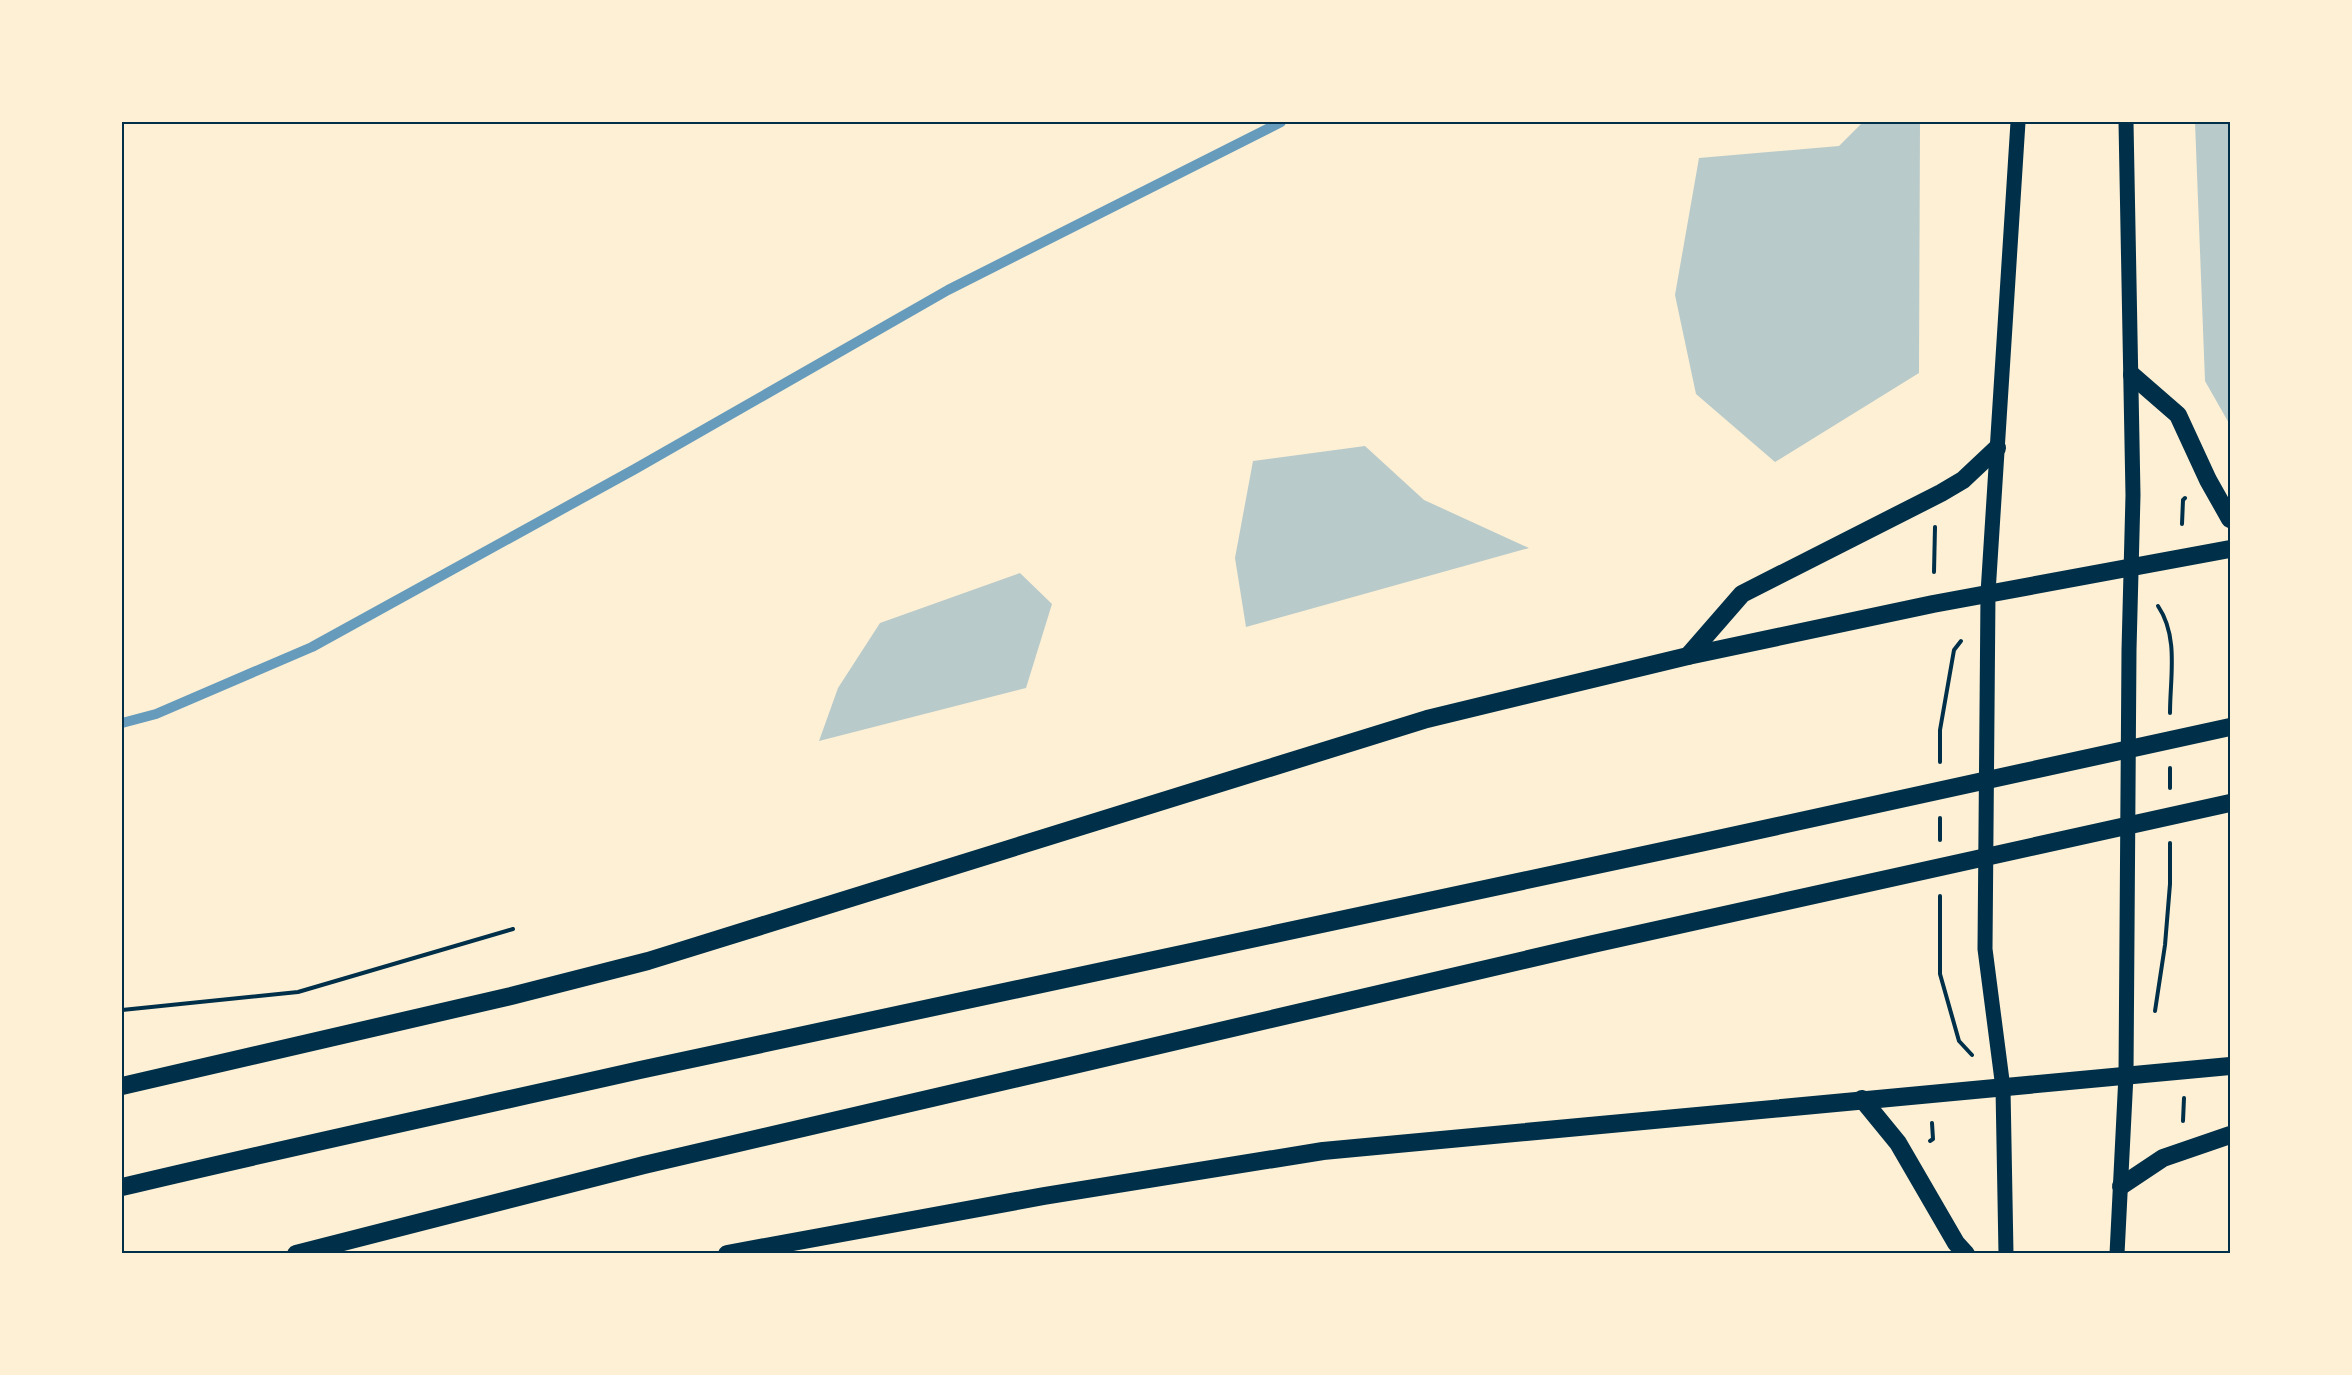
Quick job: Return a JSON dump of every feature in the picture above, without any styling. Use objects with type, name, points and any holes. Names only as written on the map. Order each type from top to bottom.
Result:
[{"type":"highway","points":[[2132,375],[2178,415],[2208,480],[2230,519]]},
{"type":"highway","points":[[1688,656],[1742,594],[1941,493],[1963,480],[1997,448]]},
{"type":"highway","points":[[122,1086],[183,1070],[511,996],[648,961],[1427,719],[1688,656],[1988,594],[2230,549]]},
{"type":"highway","points":[[122,1187],[301,1144],[896,1013],[1889,803],[2227,728]]},
{"type":"highway","points":[[296,1254],[679,1157],[1593,944],[2227,804]]},
{"type":"highway","points":[[727,1254],[1044,1196],[1323,1151],[2230,1066]]},
{"type":"highway","points":[[1862,1099],[1898,1143],[1956,1243],[1966,1254]]},
{"type":"highway","points":[[2121,1186],[2163,1158],[2230,1135]]},
{"type":"main road","points":[[2006,1254],[2004,1088],[1985,949],[1988,594],[2018,122]]},
{"type":"main road","points":[[2117,1254],[2126,1075],[2130,566],[2133,495],[2126,122]]},
{"type":"path","points":[[2182,524],[2183,500],[2188,495]]},
{"type":"path","points":[[1934,572],[1935,523]]},
{"type":"path","points":[[122,1010],[298,992],[513,929]]},
{"type":"path","points":[[2183,1122],[2184,1092]]},
{"type":"path","points":[[1927,1143],[1933,1139],[1932,1119]]},
{"type":"shaded area","points":[[1863,122],[1920,122],[1919,373],[1775,462],[1696,394],[1675,295],[1699,158],[1839,146]]},
{"type":"shaded area","points":[[2195,122],[2230,122],[2230,425],[2205,381]]},
{"type":"shaded area","points":[[1365,446],[1424,500],[1529,548],[1246,627],[1235,558],[1253,461]]},
{"type":"shaded area","points":[[1020,573],[1052,604],[1026,688],[819,741],[838,688],[880,623]]},
{"type":"waterway","points":[[122,723],[156,714],[312,647],[635,469],[948,290],[1281,122]]}]
